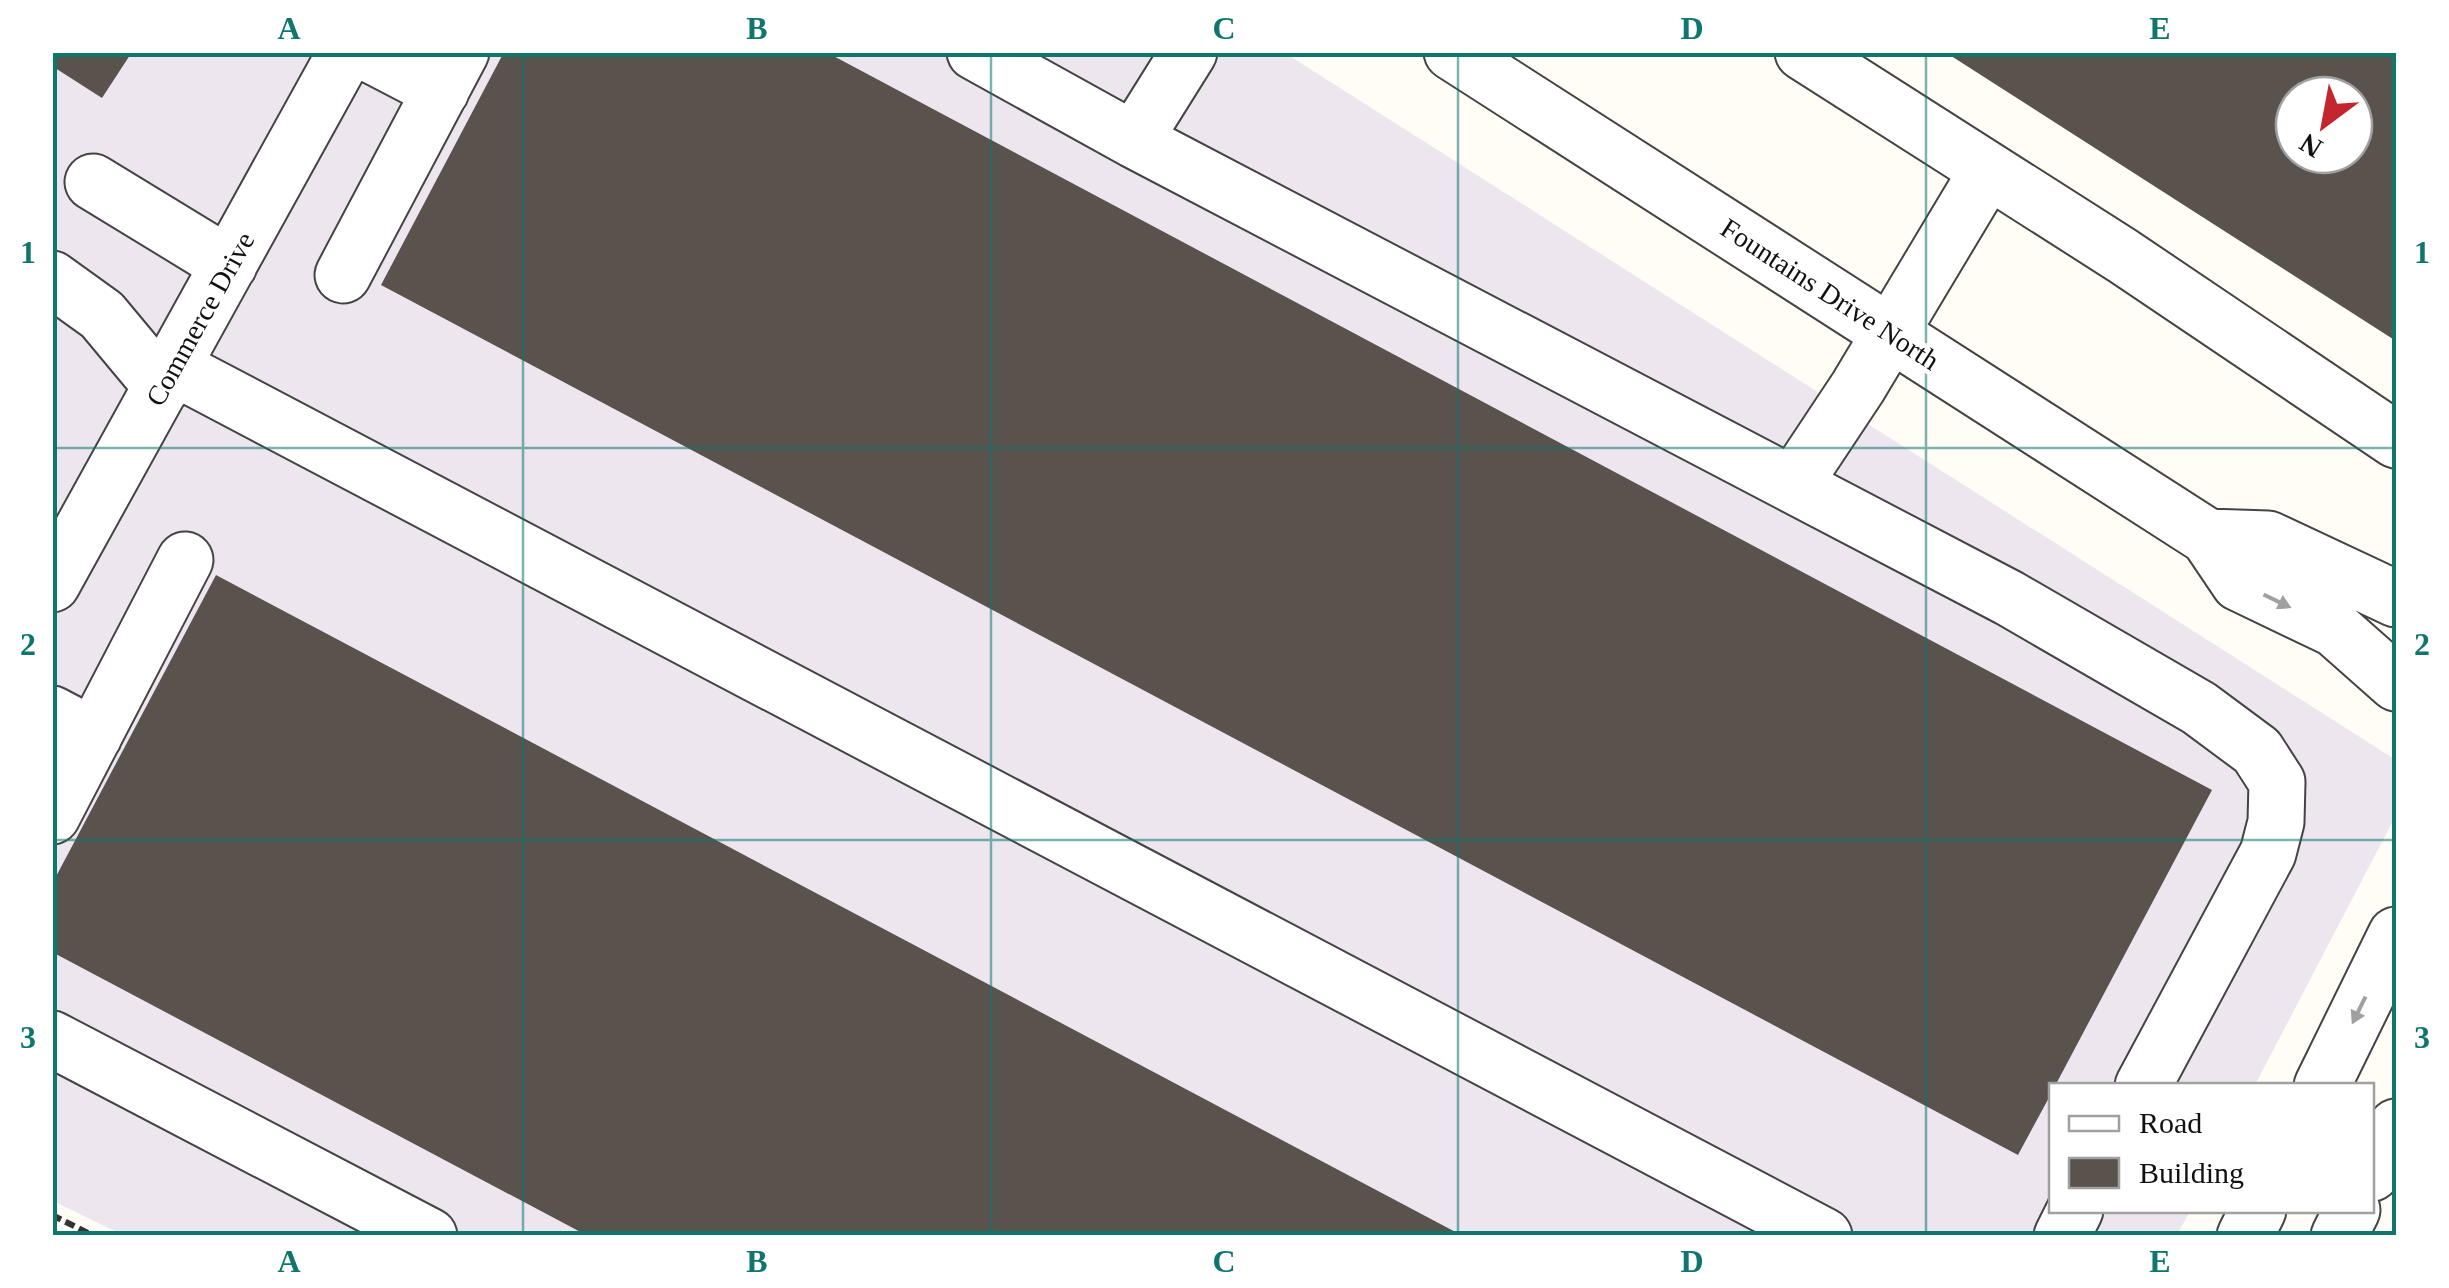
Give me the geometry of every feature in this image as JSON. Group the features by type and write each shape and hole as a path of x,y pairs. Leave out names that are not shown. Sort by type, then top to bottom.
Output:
{"street":[{"name":"Commerce Drive","path":"52,584 346,52"},
{"path":"343,275 451,72 366,52"},
{"path":"976,52 1134,140 2009,598 2199,708 2257,751 2277,782 2276,822 2268,853 2145,1083"},
{"path":"1134,140 1190,52"},
{"name":"Fountains Drive North","path":"1452,52 2208,536 2239,582 2336,629 2396,682"},
{"path":"1803,52 2123,256 2396,440"},
{"path":"1793,485 1858,387 1988,170"},
{"path":"93,182 228,266"},
{"path":"52,279 102,315 168,377 1824,1236"},
{"name":"Fountains Drive North","path":"2208,536 2268,540 2396,599"},
{"path":"52,816 73,725 186,560"},
{"path":"2323,1083 2396,935"},
{"path":"52,1038 430,1236"},
{"path":"2374,1171 2396,1127"},
{"path":"2374,1176 2396,1188"},
{"path":"2062,1236 2074,1213"},
{"path":"2245,1236 2256,1213"},
{"path":"2339,1236 2350,1213"}],"path":[{"path":"52,1215 94,1236"}],"shaded area":[{"path":"52,53 1285,53 2396,760 2396,815 2256,1083 2049,1083 2049,1213 2189,1213 2177,1235 123,1235 53,1201"}],"building":[{"path":"52,52 132,52 102,98 52,66"},
{"path":"504,52 826,52 2212,790 2057,1083 2049,1083 2049,1098 2018,1155 381,285"},
{"path":"1945,52 2396,52 2396,341"},
{"path":"216,575 1463,1236 588,1236 52,952 52,884"}]}
